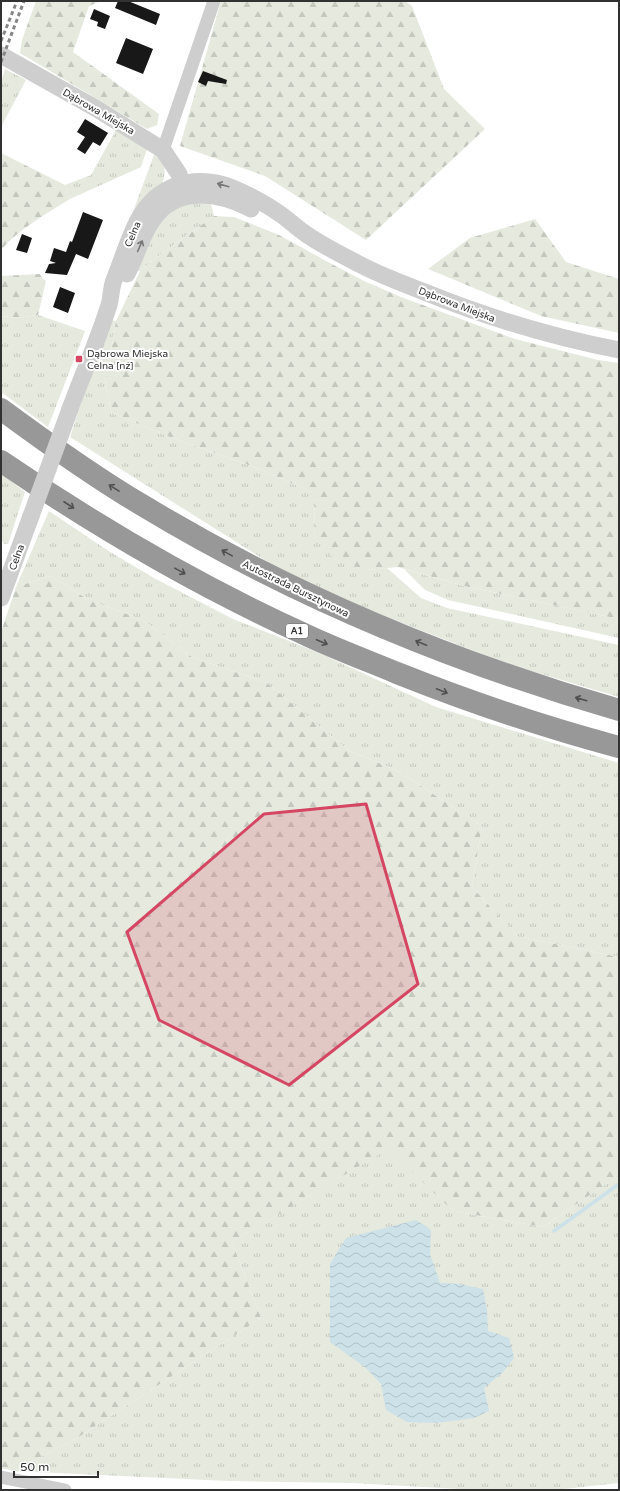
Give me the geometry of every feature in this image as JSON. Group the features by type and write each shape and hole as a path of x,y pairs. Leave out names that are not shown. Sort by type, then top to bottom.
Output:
{"highway":[{"name":"Autostrada Bursztynowa","path":"1,409 74,461 141,505 232,556 294,588 377,626 497,672 619,710"},
{"name":"A1","path":"1,460 88,517 142,550 233,599 302,633 376,664 492,709 550,728 619,747"}],"street":[{"path":"163,150 214,1"},
{"name":"Dąbrowa Miejska","path":"1,55 97,109 163,150 176,168 183,190 197,195 213,196 230,200 243,205 276,222 304,233 319,243 364,266 479,314 552,335 619,350"},
{"name":"Celna","path":"1,598 109,304 113,283 137,221 145,208 155,198 168,189 183,190"},
{"path":"1,1477 66,1490"}],"highlighted area":[{"path":"366,804 418,984 289,1085 159,1020 127,932 264,814"}],"green space":[{"path":"36,1 101,1 89,6 73,52 159,114 157,125 147,129 20,53 22,40"},
{"path":"221,1 405,1 412,6 444,89 485,129 366,240 265,176 180,146"},
{"path":"5,69 26,80 1,127 1,82"},
{"path":"116,130 147,149 141,167 70,199 65,185 91,175"},
{"path":"155,152 163,163 165,171 162,184 113,266"},
{"path":"1,153 65,185 70,199 25,228 1,250"},
{"path":"210,200 214,216 140,271 134,270 157,225 179,205"},
{"path":"214,216 234,217 279,235 364,281 401,297 515,339 598,360 619,363 619,619 464,586 398,567 366,570 336,561 315,537 314,493 257,468 170,437 112,413 105,385 116,321 140,271"},
{"path":"535,219 566,262 619,279 619,333 541,316 428,269 470,238"},
{"path":"40,274 46,281 38,315 18,318 1,316 1,276"},
{"path":"38,315 85,331 48,427 1,392 1,316 18,318"},
{"path":"111,320 116,321 105,385 112,413 170,437 257,468 314,493 315,537 366,570 387,568 421,598 447,608 619,645 619,697 508,664 366,609 274,566 70,437 93,367"},
{"path":"1,473 25,492 8,544 4,544 1,539"},
{"path":"49,511 107,550 154,578 233,619 317,652 436,707 619,763 619,957 517,936 472,887 482,826 398,771 348,750 267,683 192,657 143,620 89,600 50,576 16,587"},
{"path":"404,569 464,586 619,619 619,638 448,600 425,590"},
{"path":"50,576 89,600 143,620 192,657 267,683 348,750 398,771 482,826 472,887 517,936 619,957 619,1175 543,1227 453,1211 388,1149 232,1242 261,1318 77,1438 14,1471 1,1468 1,632 16,587"},
{"path":"389,1148 453,1211 543,1227 619,1175 619,1483 555,1490 476,1490 352,1483 229,1481 14,1471 77,1438 261,1318 232,1242"}],"water":[{"path":"416,1220 431,1230 430,1254 440,1283 459,1284 483,1289 487,1311 488,1331 509,1338 514,1358 502,1373 484,1388 489,1411 474,1418 436,1423 407,1422 386,1410 381,1384 366,1368 330,1342 330,1264 346,1238"}],"building":[{"path":"118,1 128,1 160,14 156,25 115,8"},
{"path":"94,9 110,16 105,29 97,26 98,22 90,19"},
{"path":"126,38 153,49 143,74 116,63"},
{"path":"203,71 227,80 226,84 208,81 206,86 198,82"},
{"path":"85,119 108,133 100,146 93,142 85,154 77,149 85,137 77,132"},
{"path":"83,212 103,220 88,259 76,254 67,275 45,273 49,264 56,263 50,261 54,248 66,252 70,241 72,242"},
{"path":"22,234 32,238 27,253 16,250"},
{"path":"60,287 75,293 68,313 53,307"}],"waterway":[{"path":"554,1231 619,1184"}],"railway":[{"path":"1,41 17,1"},
{"path":"1,62 24,1"}],"place":[{"name":"Dąbrowa Miejska Celna [nż]","path":"79,359"}]}
